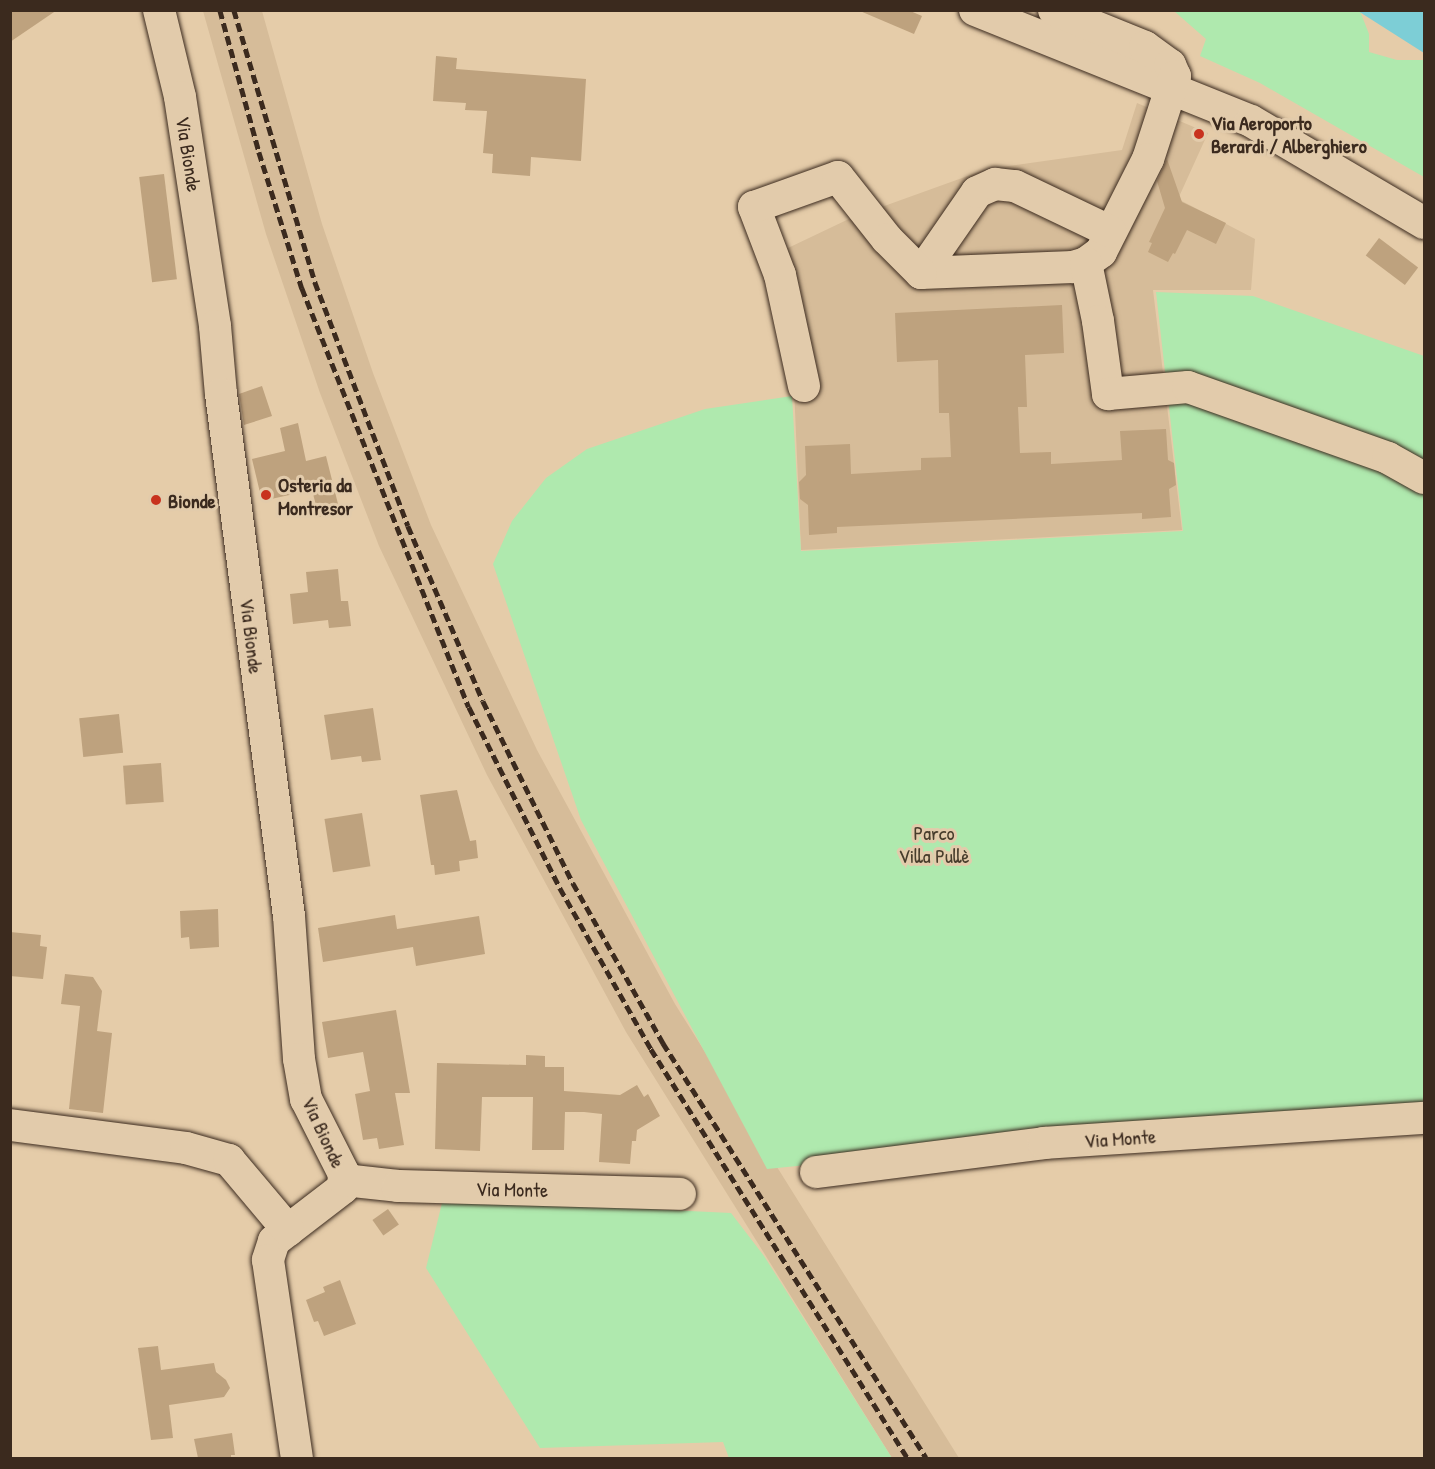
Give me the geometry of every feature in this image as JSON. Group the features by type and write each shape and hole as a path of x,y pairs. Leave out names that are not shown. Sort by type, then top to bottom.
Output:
{"street":[{"name":"Via Bionde","path":"159,10 180,97 215,326 222,404 289,916 299,1059 306,1099 332,1148 343,1184 274,1241 268,1260 297,1458"},
{"path":"975,10 1172,90 1221,106 1251,120 1425,223"},
{"path":"804,387 780,275 754,207 838,177 887,239 921,273 1073,267 1086,263 1101,252 1148,159 1175,76 1170,65 1145,47 1054,10"},
{"path":"921,273 977,192 995,184 1015,186 1111,232"},
{"path":"1086,263 1098,321 1108,394 1188,387 1388,458 1425,478"},
{"name":"Via Monte","path":"816,1172 1044,1143 1425,1118"},
{"path":"10,1125 186,1148 229,1160 288,1230"},
{"name":"Via Monte","path":"343,1184 680,1194"}],"shaded area":[{"path":"203,11 262,11 322,224 373,373 431,525 537,750 675,1004 959,1458 892,1458 626,1032 487,775 379,546 320,393 266,234"},
{"path":"1137,103 1208,133 1178,199 1255,239 1251,290 1153,290 1182,530 801,550 788,248 851,218 987,169 1122,150"}],"green space":[{"path":"1174,11 1360,11 1369,34 1369,52 1397,60 1424,60 1424,177 1260,83 1200,56 1206,39"},
{"name":"Parco Villa Pullè","path":"1156,292 1253,296 1424,356 1424,1103 767,1169 581,820 493,564 512,521 546,478 587,449 705,409 792,396 801,551 1183,531"},
{"path":"443,1199 731,1213 764,1256 892,1458 729,1458 723,1442 540,1448 426,1268"}],"water":[{"path":"1358,11 1424,11 1424,53"}],"building":[{"path":"10,10 57,10 10,42"},
{"path":"908,10 922,16 914,34 860,11"},
{"path":"436,56 457,58 456,69 586,79 581,161 531,157 530,176 492,173 493,154 483,153 487,111 465,110 466,103 433,101"},
{"path":"1167,159 1182,202 1226,223 1216,244 1187,230 1175,254 1173,253 1168,262 1148,252 1152,243 1149,242 1165,208 1157,181"},
{"path":"164,174 177,279 152,282 139,177"},
{"path":"1379,238 1418,267 1405,285 1366,256"},
{"path":"1062,305 1064,353 1025,355 1027,407 1018,407 1020,453 1051,452 1051,464 1122,460 1120,431 1166,429 1168,460 1174,463 1176,485 1169,489 1171,517 1142,519 1142,513 837,527 837,533 809,535 808,505 800,499 799,482 806,475 805,446 850,444 851,474 921,470 921,458 951,457 949,413 939,413 938,360 897,362 895,313"},
{"path":"262,386 272,416 244,425 239,394"},
{"path":"298,423 306,461 326,456 340,512 319,517 312,490 262,501 252,459 285,451 280,428"},
{"path":"338,569 341,601 348,601 351,626 329,628 328,620 293,624 290,594 308,592 306,572"},
{"path":"373,708 381,760 362,762 361,756 331,760 324,715"},
{"path":"119,714 123,753 83,757 79,718"},
{"path":"161,763 164,802 126,805 123,766"},
{"path":"457,790 470,841 476,840 478,858 459,861 460,871 435,875 434,865 431,865 420,795"},
{"path":"362,813 370,866 333,872 324,819"},
{"path":"218,909 219,947 190,949 189,937 181,938 180,911"},
{"path":"395,915 397,929 479,916 485,954 416,966 413,947 323,962 318,928"},
{"path":"10,932 41,935 40,946 47,947 43,979 10,976"},
{"path":"65,974 93,977 102,991 97,1031 112,1033 103,1113 69,1109 80,1006 61,1004"},
{"path":"396,1010 410,1093 395,1093 404,1145 379,1149 377,1138 363,1140 355,1094 370,1091 363,1052 328,1058 322,1022"},
{"path":"526,1055 545,1056 545,1067 564,1067 564,1091 620,1095 637,1085 644,1097 648,1094 660,1116 637,1130 636,1141 632,1141 630,1164 599,1162 602,1114 565,1112 564,1150 532,1150 533,1097 482,1097 480,1151 435,1149 437,1063 526,1065"},
{"path":"388,1209 399,1225 383,1235 372,1220"},
{"path":"340,1280 356,1324 324,1336 318,1321 314,1322 306,1300 325,1292 323,1287"},
{"path":"158,1346 161,1370 214,1363 216,1372 226,1380 230,1388 224,1397 169,1405 173,1438 151,1440 138,1348"},
{"path":"232,1433 235,1455 231,1455 231,1458 198,1458 194,1439"}],"railway":[{"path":"220,10 259,152 302,288 469,707 560,888 651,1049 908,1458"},
{"path":"234,10 315,282 408,526 483,701 573,883 663,1043 926,1458"}],"place":[{"name":"Via Aeroporto Berardi / Alberghiero","path":"1199,134"},
{"name":"Osteria da Montresor","path":"266,495"},
{"name":"Bionde","path":"156,500"}]}
